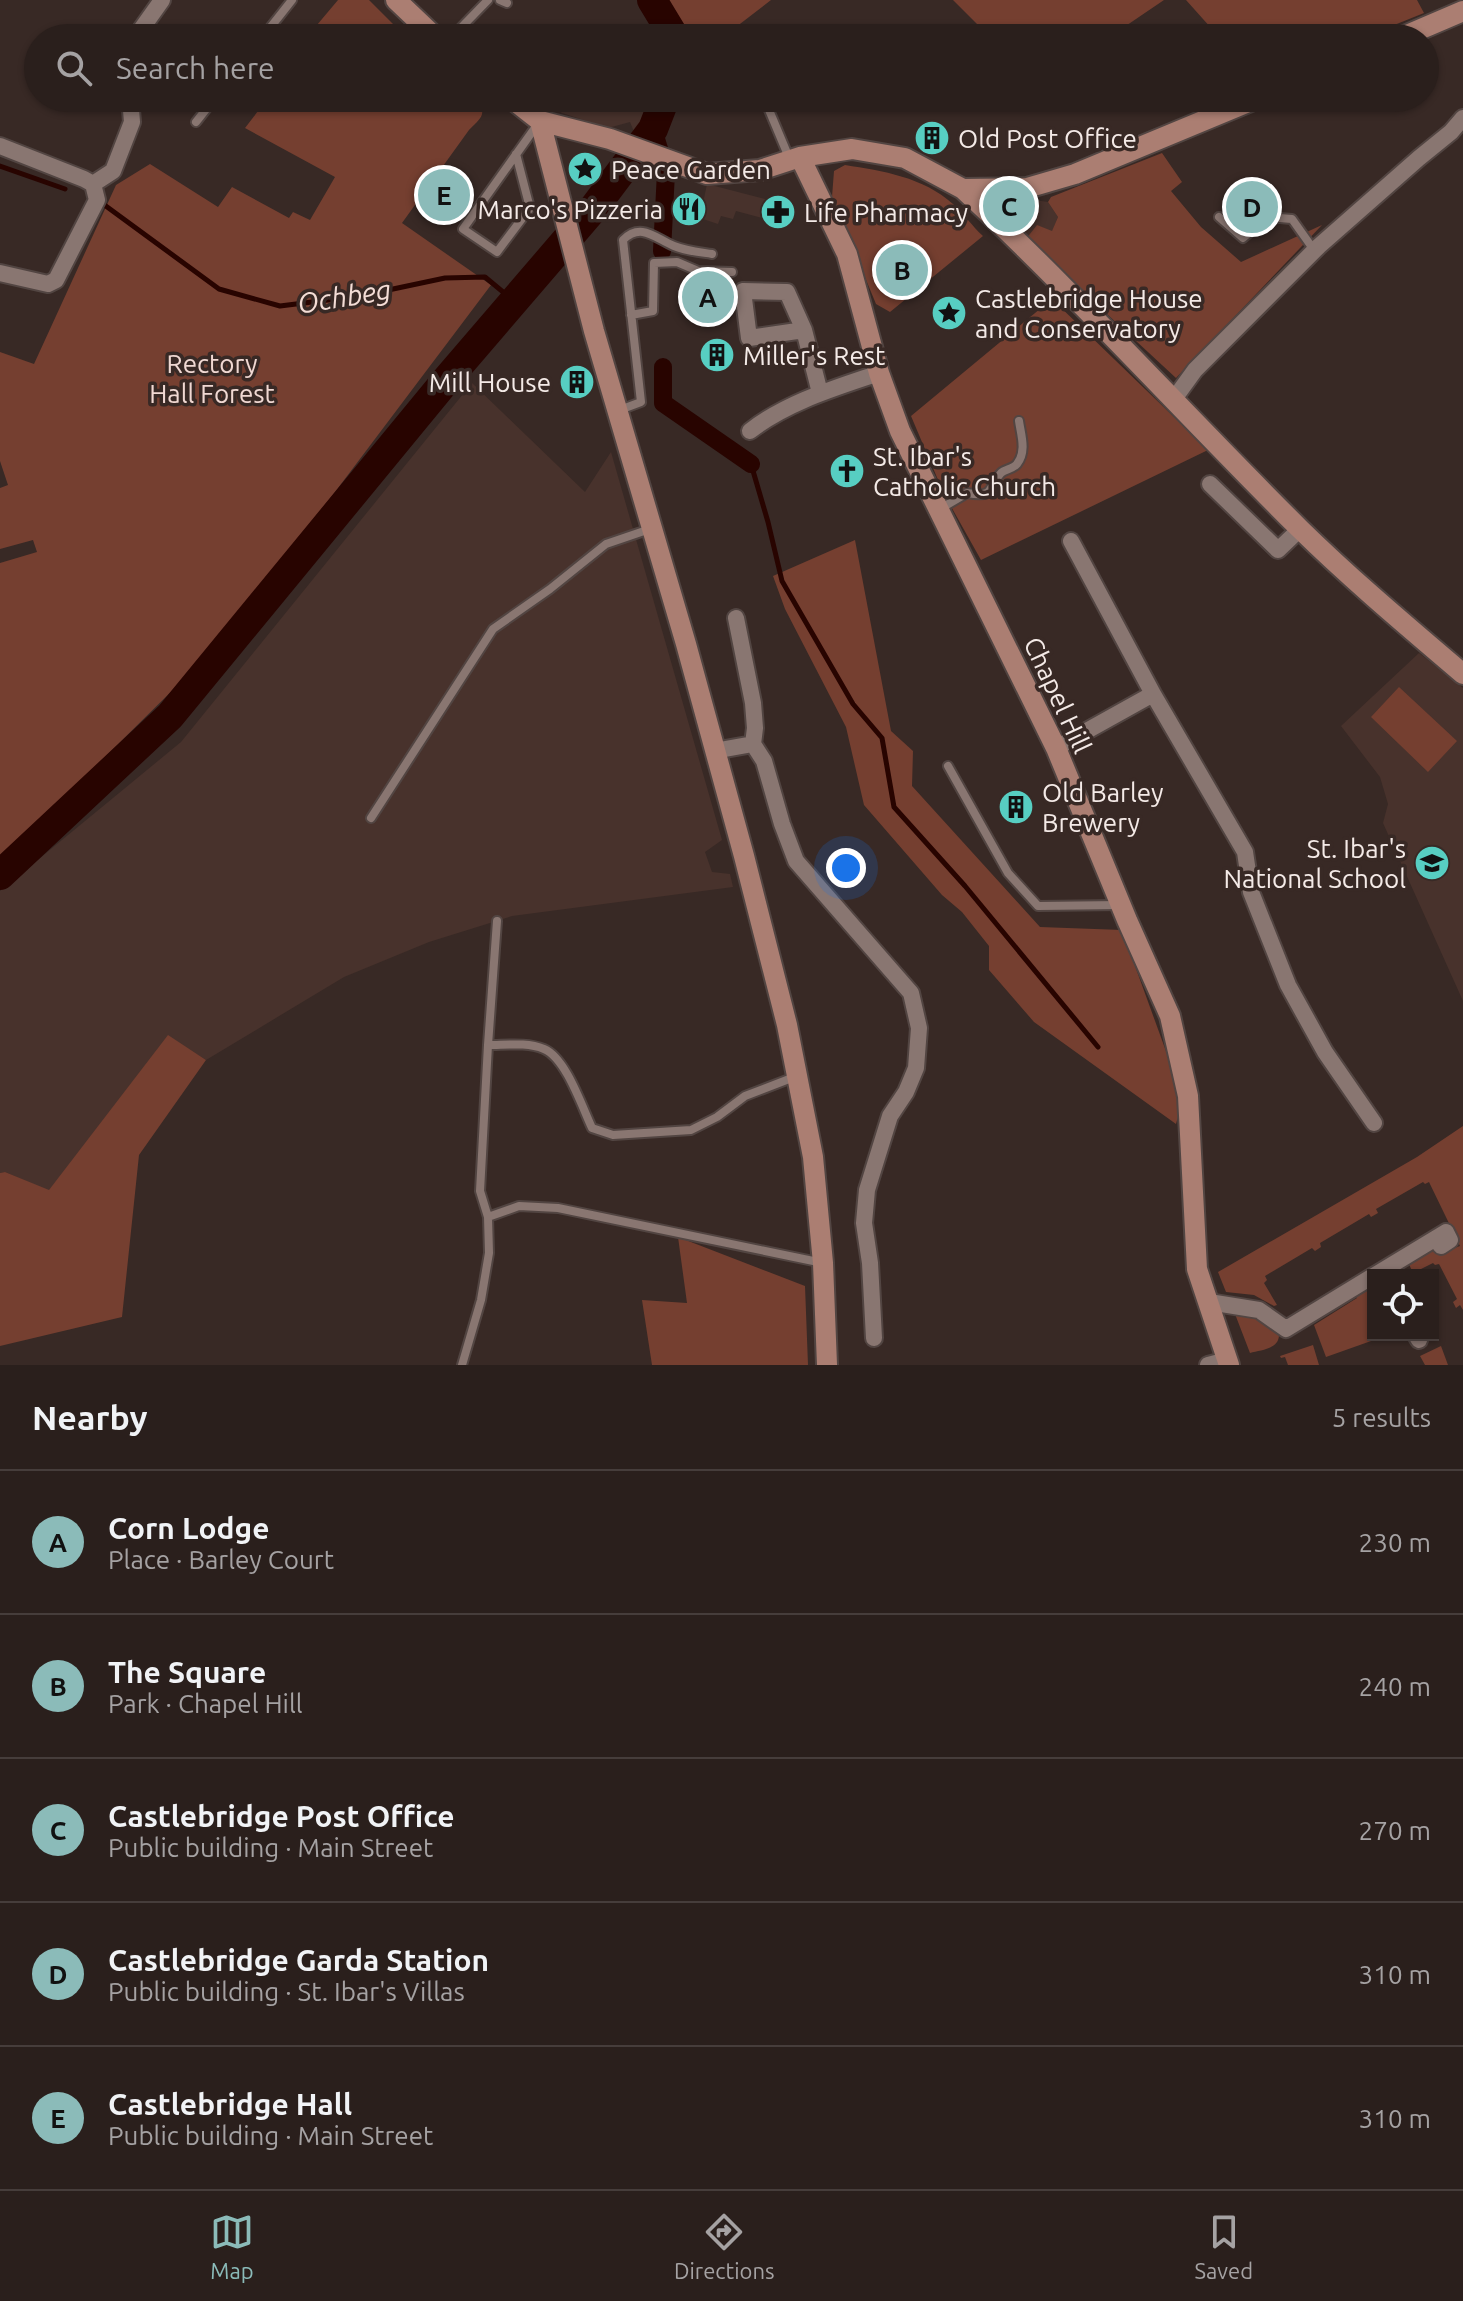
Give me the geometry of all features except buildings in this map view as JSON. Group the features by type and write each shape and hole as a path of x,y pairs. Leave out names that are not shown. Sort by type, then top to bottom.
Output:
{"street":[{"path":"145,24 162,0"},
{"path":"396,0 421,24"},
{"path":"1433,24 1463,11"},
{"path":"93,184 113,171 132,122 131,112"},
{"path":"529,112 540,121 610,139 707,174 760,170 795,159 852,149 905,158 963,189 1090,311 1300,529 1463,674"},
{"path":"963,189 1027,188 1075,174 1224,112"},
{"path":"1174,399 1195,370 1315,250 1451,132 1463,118"},
{"path":"540,121 616,411 686,644 744,856 798,1075 813,1157 823,1263 827,1365"},
{"path":"0,146 93,184"},
{"name":"Chapel Hill","path":"795,159 847,254 879,373 900,431 1056,748 1170,1016 1188,1096 1197,1269 1209,1302 1221,1363"},
{"path":"0,273 48,284 56,280 97,200 93,184"},
{"path":"804,330 820,393"},
{"path":"750,431 767,417 820,393 879,373"},
{"path":"1210,484 1278,550 1300,529"},
{"path":"1071,541 1153,694 1245,852 1251,892 1288,985 1325,1052 1374,1123"},
{"path":"736,618 753,703 753,744 764,761 796,861 911,993 919,1028 916,1068 906,1092 890,1116 867,1190 864,1223 870,1263 874,1338"},
{"path":"1056,748 1153,694"},
{"path":"714,751 753,744"},
{"path":"1388,1269 1436,1239"},
{"path":"1209,1302 1259,1310 1286,1329 1367,1282"}],"lane":[{"path":"273,24 292,0"},
{"path":"465,24 488,0"},
{"path":"196,122 204,112"},
{"path":"771,112 795,159"},
{"path":"516,154 530,208 497,252 463,229 516,154 540,121"},
{"path":"1219,217 1243,238 1268,217 1292,219 1315,250"},
{"path":"616,411 641,402 623,240 631,232 640,231 672,245 712,254"},
{"path":"631,315 653,311 654,263 677,262 698,271 732,272"},
{"path":"939,510 967,493 981,495 992,489 1000,474 1016,465 1023,450 1019,421"},
{"path":"371,818 493,629 606,544 651,529"},
{"path":"948,766 1008,873 1038,906 1121,905"},
{"path":"462,1365 481,1300 489,1253 488,1217 480,1191 497,921"},
{"path":"488,1045 545,1049 558,1059 592,1128 613,1135 691,1130 717,1117 745,1096 798,1075"},
{"path":"488,1217 519,1206 558,1208 823,1263"}],"shaded area":[{"path":"645,112 635,134 630,122 608,128 562,113"},
{"path":"707,184 769,200 766,219 736,211 733,219 721,216 718,224 700,218"},
{"path":"1015,197 1048,202 1058,217 1052,232 1026,239 997,213 1009,198 1012,200"},
{"path":"472,383 585,492 611,452 722,840 705,852 712,872 730,874 733,887 512,916 429,942 344,977 206,1060 168,1036 49,1191 5,1172 0,1173 0,891 181,742"},
{"name":"St. Ibar's National School","path":"1419,653 1463,688 1463,1001 1383,823 1388,804 1380,777 1341,726"}],"green space":[{"path":"338,0 369,0 393,24 318,24"},
{"path":"655,0 771,0 740,24 668,24"},
{"path":"953,0 1164,0 1129,24 977,24"},
{"path":"1186,0 1417,0 1424,13 1397,24 1207,24"},
{"name":"Rectory Hall Forest","path":"257,112 482,112 402,223 491,285 335,492 199,664 0,861 0,563 37,552 33,540 0,549 0,488 8,485 0,461 0,352 34,364 116,185 150,164 218,207 232,187 289,218 293,212 310,220 335,177 245,128"},
{"path":"1162,153 1182,182 1171,191 1201,227 1241,262 1322,225 1176,378 1026,239 1037,225 1052,231 1058,217 1048,202 1051,197"},
{"path":"845,165 888,173 929,187 953,204 983,236 890,312 876,304 832,197 834,171"},
{"path":"1052,299 1208,450 981,560 944,494 911,416"},
{"path":"855,540 891,731 913,751 912,786 1040,927 1122,930 1183,1098 1176,1124 1034,1022 989,970 989,946 864,805 846,727 785,609 773,576"},
{"path":"1399,687 1457,741 1428,772 1371,717"},
{"path":"168,1035 206,1060 139,1155 122,1317 0,1346 0,1173 5,1172 49,1190"},
{"path":"1463,1126 1463,1310 1460,1305 1456,1308 1453,1302 1457,1299 1439,1264 1411,1269 1408,1262 1434,1246 1443,1252 1460,1246 1429,1182 1423,1182 1376,1209 1378,1213 1371,1217 1369,1214 1320,1243 1321,1247 1315,1251 1312,1248 1265,1276 1267,1280 1264,1283 1277,1305 1254,1295 1226,1292 1218,1272 1417,1157"},
{"path":"678,1237 805,1286 808,1365 652,1365 642,1300 687,1303"},
{"path":"1367,1287 1367,1341 1371,1341 1326,1357 1314,1325 1357,1298 1355,1294"},
{"path":"1235,1314 1258,1318 1279,1335 1278,1340 1269,1348 1250,1353"},
{"path":"1313,1345 1319,1365 1288,1365 1285,1357 1280,1356"},
{"path":"1441,1346 1448,1365 1425,1365 1420,1356"}],"waterway":[{"path":"652,0 667,24"},
{"path":"0,875 170,716 448,378 593,209 653,129 660,112"},
{"path":"653,129 666,172 662,251"},
{"name":"Ochbeg","path":"0,166 65,189"},
{"name":"Ochbeg","path":"99,201 219,289 280,306 360,296 445,278 485,277 515,302"},
{"path":"663,367 663,403 751,464"},
{"path":"751,464 782,581 853,704 882,738 894,807 965,886 1098,1047"}],"place":[{"name":"Old Post Office","path":"932,138"},
{"name":"Peace Garden","path":"585,169"},
{"name":"Castlebridge Hall","path":"444,195"},
{"name":"Castlebridge Post Office","path":"1009,206"},
{"name":"Castlebridge Garda Station","path":"1252,207"},
{"name":"Marco's Pizzeria","path":"689,209"},
{"name":"Life Pharmacy","path":"778,212"},
{"name":"The Square","path":"902,270"},
{"name":"Corn Lodge","path":"708,297"},
{"name":"Castlebridge House and Conservatory","path":"949,313"},
{"name":"Miller's Rest","path":"717,355"},
{"name":"Mill House","path":"577,382"},
{"name":"St. Ibar's Catholic Church","path":"847,471"},
{"name":"Old Barley Brewery","path":"1016,807"},
{"name":"St. Ibar's National School","path":"1432,863"}]}
